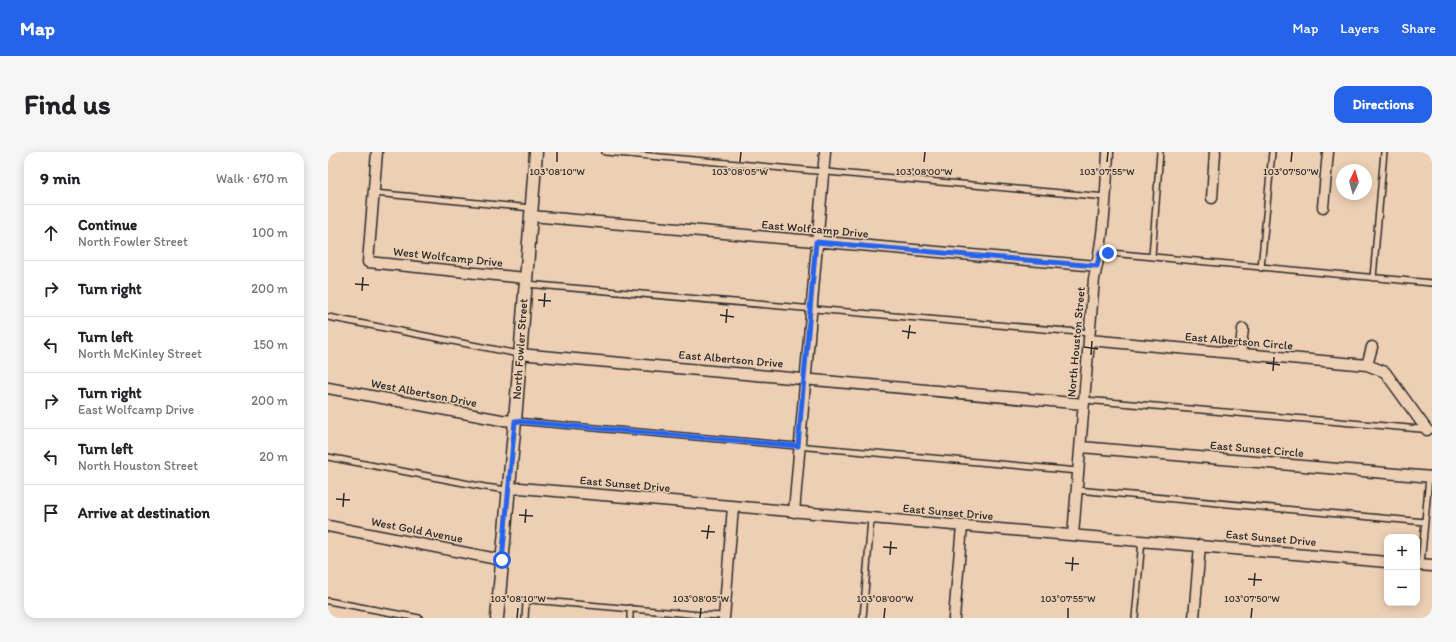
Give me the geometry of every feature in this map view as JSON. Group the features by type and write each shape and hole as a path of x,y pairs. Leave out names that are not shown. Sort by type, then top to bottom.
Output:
{"street":[{"path":"374,193 377,152"},
{"name":"North Fowler Street","path":"497,618 515,421 519,354 536,152"},
{"path":"794,512 798,446 825,152"},
{"name":"North Houston Street","path":"1072,535 1085,402 1094,279 1100,252 1106,197 1108,152"},
{"path":"1212,198 1215,152"},
{"path":"1323,207 1328,152"},
{"name":"West Wolfcamp Drive","path":"374,193 368,262 525,281"},
{"name":"East Wolfcamp Drive","path":"531,212 816,242 1097,266"},
{"path":"1240,353 1243,329"},
{"name":"East Albertson Circle","path":"1089,336 1367,366 1385,372 1429,430"},
{"path":"1367,366 1372,347"},
{"name":"East Albertson Drive","path":"519,354 1085,402"},
{"name":"West Albertson Drive","path":"328,388 501,420 515,421"},
{"name":"East Sunset Circle","path":"1080,447 1430,477"},
{"name":"East Sunset Drive","path":"508,490 520,488 1384,562"},
{"path":"724,617 733,507"},
{"name":"West Gold Avenue","path":"328,526 502,560"},
{"path":"954,618 962,526"},
{"path":"1194,618 1200,545"},
{"path":"1420,565 1432,566"}],"lane":[{"path":"606,152 823,173 1106,197"},
{"path":"1152,256 1160,152"},
{"path":"1262,268 1272,152"},
{"path":"1373,278 1384,152"},
{"path":"374,193 531,212"},
{"path":"1100,252 1432,283"},
{"path":"525,281 1089,336"},
{"path":"328,317 519,354"},
{"path":"1085,402 1429,430"},
{"path":"515,421 1078,471"},
{"path":"328,457 508,490"},
{"path":"1420,556 1430,477"},
{"path":"1077,490 1424,522"},
{"path":"863,618 871,518"},
{"path":"1136,618 1142,540"},
{"path":"525,618 526,603 531,600 724,617"},
{"path":"328,601 419,618"},
{"path":"630,608 630,618"}],"route":[{"path":"502,560 515,421 798,446 816,242 1097,266 1100,252 1108,253"}]}
